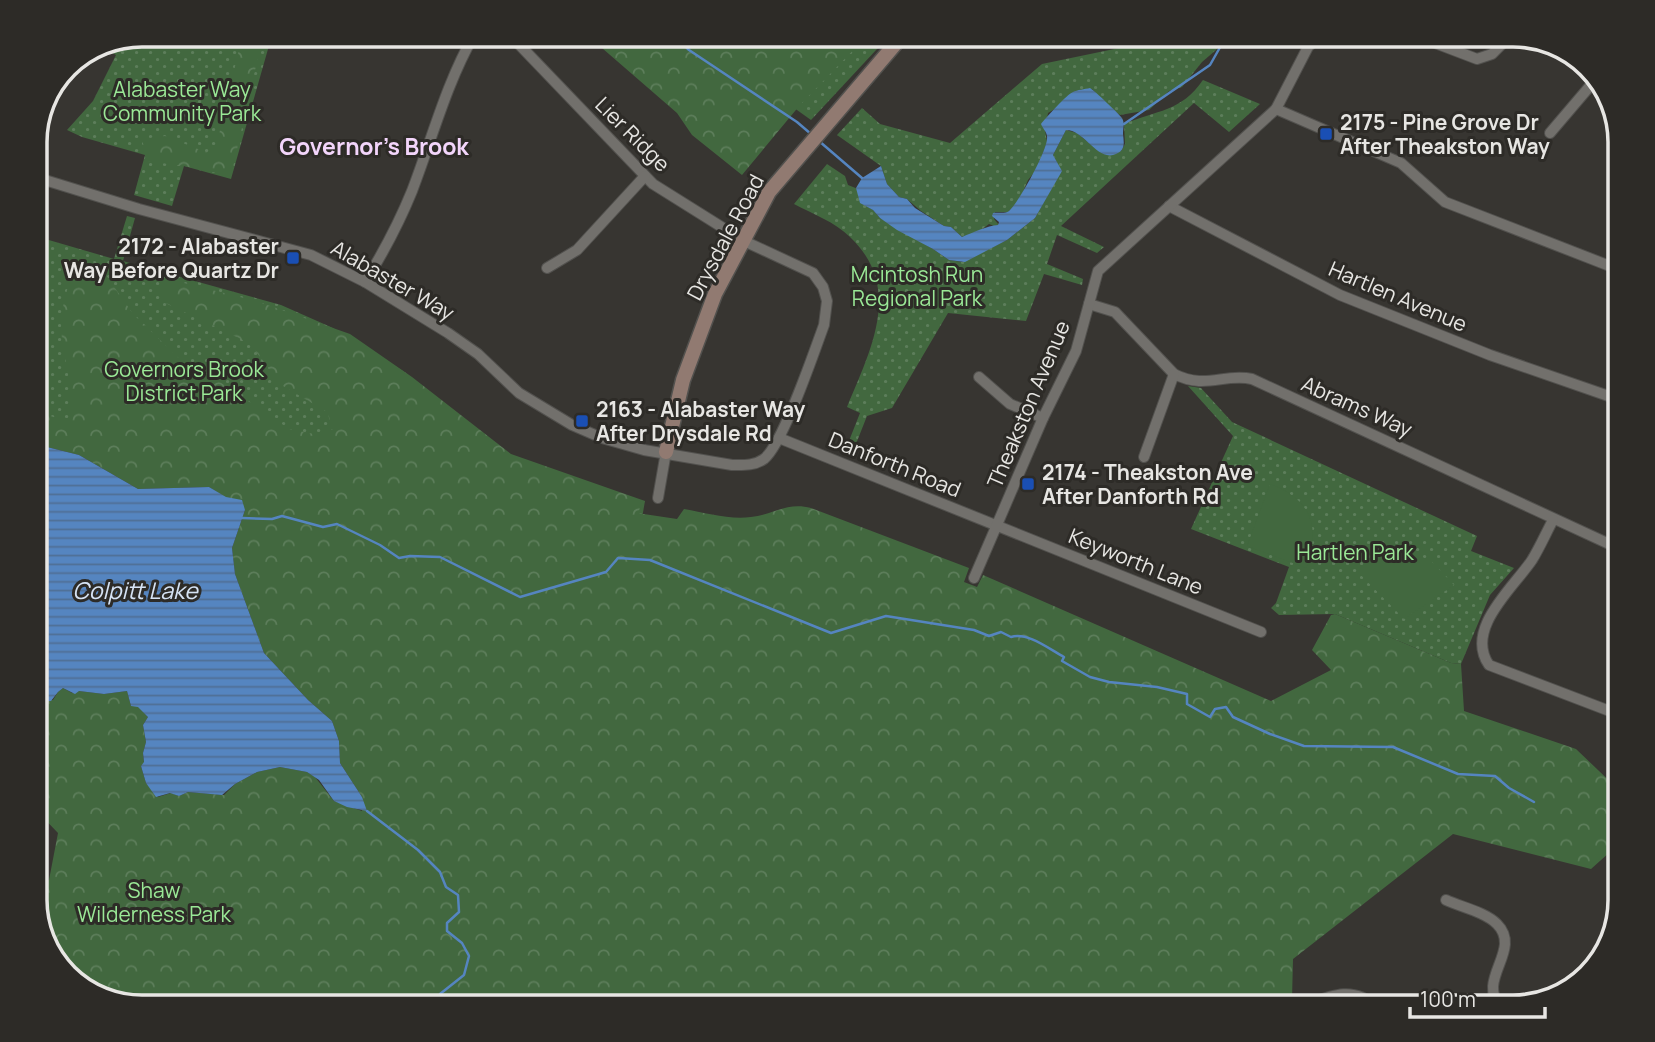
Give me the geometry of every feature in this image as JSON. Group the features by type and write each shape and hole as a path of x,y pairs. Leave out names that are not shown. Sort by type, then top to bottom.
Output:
{"street":[{"path":"365,282 385,250 411,193 451,81 468,47"},
{"name":"Lier Ridge","path":"521,47 645,176 744,241 813,273 823,287 827,301 824,325 779,438"},
{"name":"Drysdale Road","path":"658,498 683,380 710,306 769,192 893,47"},
{"path":"1308,47 1276,109 1401,163 1445,202 1608,265"},
{"path":"1446,47 1477,59 1492,54 1499,47"},
{"path":"1550,133 1590,86"},
{"name":"Theakston Avenue","path":"974,578 1043,418 1076,351 1098,271 1276,109"},
{"path":"547,268 577,250 645,176"},
{"name":"Alabaster Way","path":"47,180 311,256 365,282 448,333 478,355 519,393 543,409 602,438 644,450 747,465 765,458 779,438"},
{"name":"Hartlen Avenue","path":"1169,205 1340,295 1490,355 1608,396"},
{"path":"1090,304 1115,312 1174,374 1144,457"},
{"name":"Abrams Way","path":"1174,374 1191,381 1252,379 1608,544"},
{"path":"979,377 1010,404 1043,418"},
{"name":"Danforth Road","path":"779,438 927,496 997,527"},
{"path":"1553,520 1532,559 1497,603 1489,618 1482,648 1489,665 1608,710"},
{"name":"Keyworth Lane","path":"997,527 1261,632"},
{"path":"1446,900 1492,920 1503,932 1504,948 1493,995"},
{"path":"1336,995 1356,995"}],"green space":[{"name":"Alabaster Way Community Park","path":"142,47 269,47 231,179 184,166 172,206 134,195 145,155 67,130 93,101 116,55 111,52"},
{"path":"240,47 260,47 231,176 147,161 142,139 165,136 208,153 217,143"},
{"path":"601,47 856,47 800,105 742,175 692,135 677,113"},
{"path":"709,47 879,47 811,120"},
{"name":"Mcintosh Run Regional Park","path":"1218,47 1182,87 1169,91 1149,110 1120,115 1092,89 1079,91 1048,113 1045,130 1047,142 1037,169 1028,180 1019,201 1008,212 995,212 994,219 999,225 989,224 977,233 962,237 907,199 899,197 887,184 881,166 837,135 862,108 880,124 950,143 1042,64 1119,48"},
{"name":"Mcintosh Run Regional Park","path":"1203,80 1260,104 1229,132 1194,103 1061,226 1104,247 1097,253 1057,235 1047,264 1083,279 1082,285 1044,274 1026,321 948,313 892,408 867,416 852,454 845,451 860,413 847,407 872,342 879,298 876,277 866,257 850,237 831,223 794,204 827,164 845,176 848,185 858,189 863,204 880,218 949,260 962,262 1007,240 1035,218 1061,171 1053,155 1066,130 1077,133 1095,148 1121,151 1125,144 1124,124 1177,104 1195,91"},
{"name":"Governors Brook District Park","path":"127,216 135,218 123,261 281,305 333,328 403,371 496,445 535,470 622,500 645,501 635,558 47,426 47,239 114,259"},
{"name":"Shaw Wilderness Park","path":"91,260 108,278 133,314 182,361 213,377 289,429 319,435 333,429 327,412 283,386 249,343 161,301 164,278 256,301 350,334 412,377 511,454 645,501 637,513 677,519 684,509 743,518 788,507 811,508 969,568 964,582 977,587 983,575 1271,701 1331,670 1312,650 1331,615 1335,614 1451,663 1461,664 1464,711 1576,749 1608,780 1608,854 1591,869 1453,834 1293,959 1292,995 142,995 117,992 89,979 71,962 60,947 49,918 47,881 58,833 47,822 47,700 53,700 63,688 72,693 79,691 104,694 127,691 131,706 138,706 148,717 143,725 146,742 144,763 141,766 146,783 158,797 171,793 179,796 188,792 224,795 235,784 257,772 280,767 307,772 315,777 334,801 362,811 362,797 340,763 339,741 332,721 308,700 264,653 235,574 232,548 245,510 209,487 138,489 79,455 47,447 47,415 69,422 70,383 62,343 61,315 70,278"},
{"name":"Hartlen Park","path":"1188,386 1201,388 1232,422 1477,536 1471,551 1514,568 1490,595 1461,664 1451,663 1335,614 1279,615 1271,608 1276,603 1289,567 1191,529 1233,436"},
{"path":"1270,484 1295,498 1309,517 1313,540 1306,568 1247,546"},
{"path":"1408,550 1432,562 1454,585 1404,619 1360,574 1379,556"}],"water":[{"path":"1090,88 1122,118 1122,149 1113,155 1101,153 1079,134 1066,130 1053,155 1062,171 1035,218 1007,240 965,262 949,260 897,230 860,203 856,188 862,178 881,166 887,184 899,197 907,199 915,208 944,226 951,227 962,237 998,225 993,213 1007,212 1013,206 1042,155 1047,137 1041,124 1070,94"},
{"name":"Colpitt Lake","path":"47,447 79,455 138,489 209,487 226,497 242,500 245,510 232,548 235,574 264,653 308,700 332,721 339,741 340,763 362,797 367,811 334,801 319,780 307,772 280,767 257,772 222,795 188,792 179,796 170,793 156,797 146,783 141,766 144,762 146,742 143,725 148,717 138,707 131,706 127,691 104,694 79,691 75,694 63,688 51,701 47,701"}],"waterway":[{"path":"686,47 811,134"},
{"path":"1124,124 1210,65 1220,47"},
{"path":"819,141 862,178"},
{"path":"242,518 272,519 282,516 323,527 337,524 380,545 399,558 440,557 520,597 606,572 618,558 650,560 831,633 886,616 974,630 989,636 1001,632 1011,637 1024,637 1064,657 1062,661 1090,677 1187,694 1187,704 1210,717 1215,709 1226,707 1233,717 1304,746 1393,747 1458,774 1495,776 1509,788 1534,802"},
{"path":"367,811 418,850 440,872 446,887 458,895 459,912 447,923 447,931 462,943 469,956 464,975 440,995"}],"place":[{"name":"2175 - Pine Grove Dr After Theakston Way","path":"1326,134"},
{"name":"2172 - Alabaster Way Before Quartz Dr","path":"293,258"},
{"name":"2163 - Alabaster Way After Drysdale Rd","path":"582,421"},
{"name":"2174 - Theakston Ave After Danforth Rd","path":"1028,484"}],"district":[{"name":"Governor's Brook","path":"374,146"}]}
